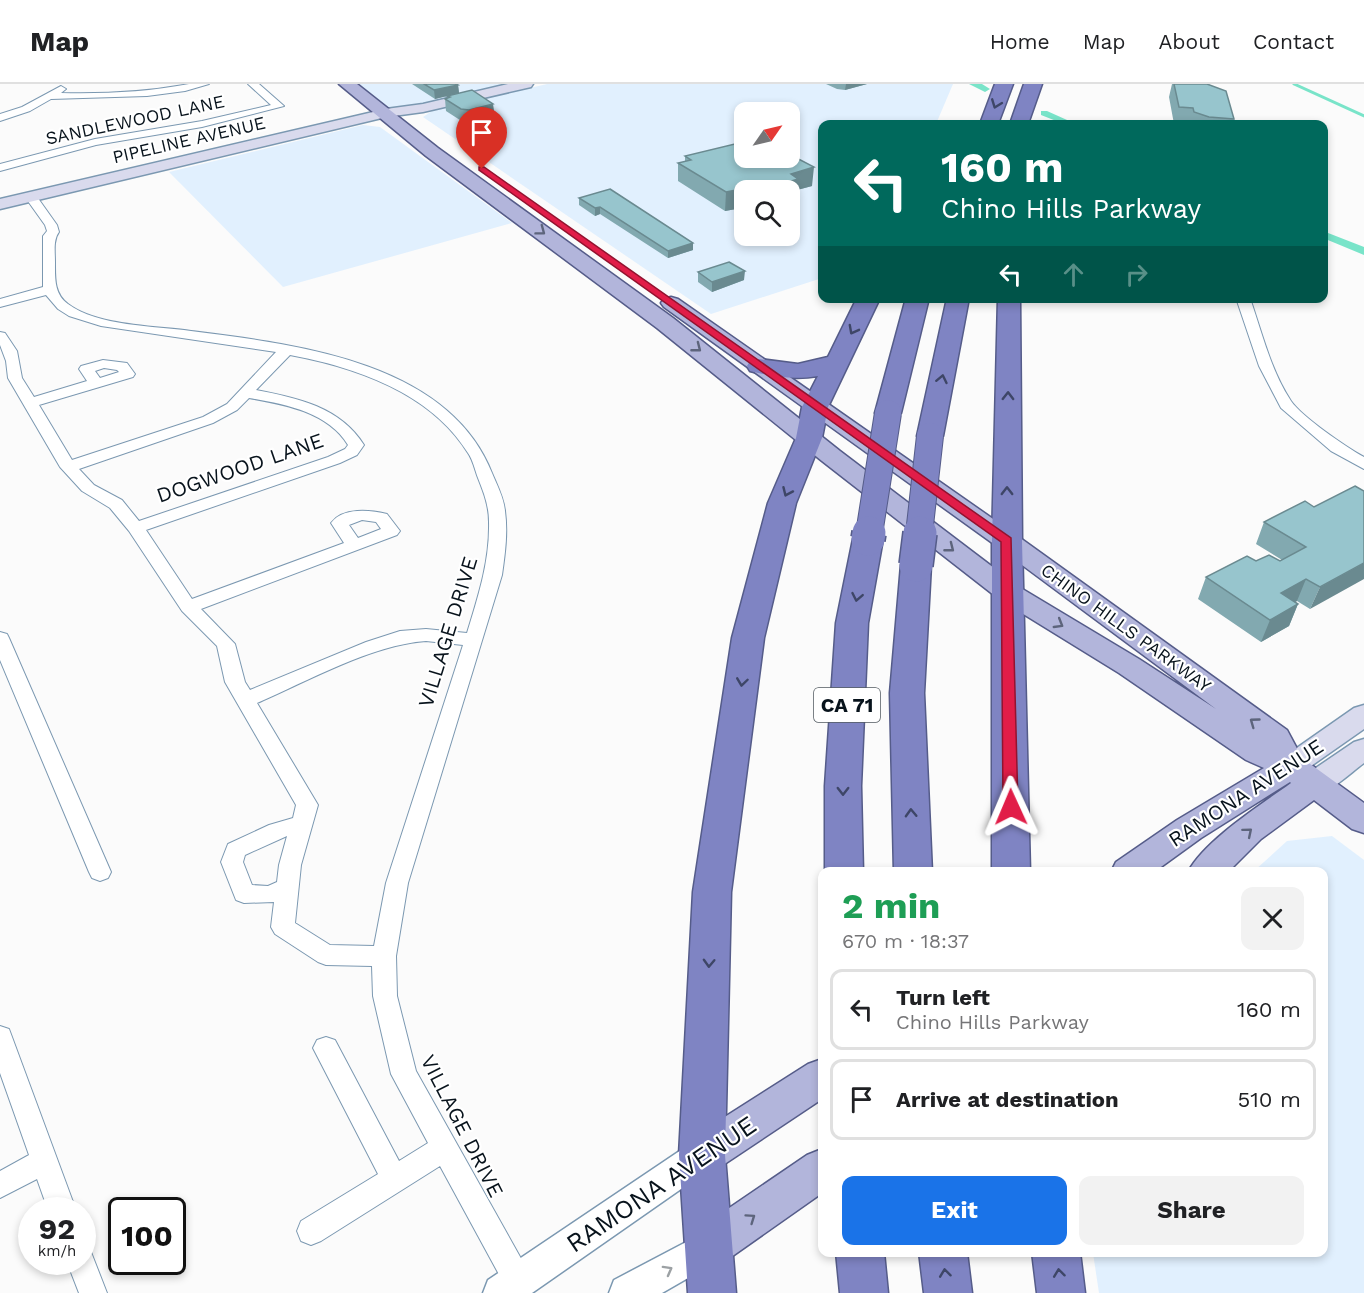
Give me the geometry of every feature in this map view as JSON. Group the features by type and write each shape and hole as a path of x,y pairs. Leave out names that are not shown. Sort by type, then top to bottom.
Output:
{"highway":[{"path":"990,120 1004,84"},
{"path":"1020,120 1033,84"},
{"path":"712,1293 702,1155 712,892 748,638 782,503 809,438 815,407 866,303"},
{"name":"CA 71","path":"844,867 843,786 852,623 888,414 917,303"},
{"name":"CA 71","path":"913,867 907,693 916,565 930,436 957,303"},
{"path":"1009,303 1007,541 1011,867"},
{"path":"759,366 777,370 809,371 837,362"},
{"path":"944,1257 948,1293"},
{"path":"1057,1257 1061,1293"}],"main road":[{"name":"CHINO HILLS PARKWAY","path":"346,84 432,152 665,323 1009,593 1129,666 1257,752 1302,775 1364,820"},
{"name":"PIPELINE AVENUE","path":"386,114 415,104 501,84"},
{"name":"PIPELINE AVENUE","path":"0,204 386,114 423,108 526,84"},
{"name":"CHINO HILLS PARKWAY","path":"386,114 425,130 1007,541 1276,738 1302,775"},
{"name":"RAMONA AVENUE","path":"1210,867 1364,715"},
{"name":"RAMONA AVENUE","path":"1135,867 1189,829 1302,775 1364,749"},
{"name":"RAMONA AVENUE","path":"702,1155 818,1080"},
{"path":"709,1247 818,1172"}],"street":[{"path":"0,118 51,96 68,84"},
{"path":"51,96 93,98 152,93 204,84"},
{"name":"SANDLEWOOD LANE","path":"0,168 95,142 202,124 279,106 253,84"},
{"path":"0,303 49,290 49,236 43,234 35,213 24,199"},
{"name":"VILLAGE DRIVE","path":"49,290 54,299 64,308 98,321 287,349 355,365 428,401 451,422 473,448 495,500 498,549 491,585 397,882 384,956 385,996 404,1074 510,1287"},
{"path":"1245,303 1266,366 1286,405 1337,448 1364,464"},
{"path":"0,336 10,349 15,362 15,378 68,467 88,488 116,504 136,528 188,607 226,644 235,682 307,805 290,865 283,927 326,956 384,956"},
{"path":"68,467 208,420 231,407 287,349"},
{"path":"29,403 96,383"},
{"name":"DOGWOOD LANE","path":"136,528 334,459 351,452 356,445 351,434 301,404 244,393"},
{"path":"188,607 354,545"},
{"path":"247,699 400,637 426,635 474,640"},
{"path":"0,638 100,872"},
{"path":"287,888 269,895 244,894 232,862 236,850 277,831 302,823"},
{"path":"0,1037 57,1197"},
{"path":"326,1048 395,1180"},
{"path":"310,1231 443,1149"},
{"name":"RAMONA AVENUE","path":"510,1287 702,1155"},
{"path":"0,1185 44,1161"},
{"path":"627,1293 709,1247"},
{"path":"86,1275 93,1293"}],"shaded area":[{"path":"353,84 507,84 389,111"},
{"path":"547,84 953,84 938,120 818,120 818,279 711,314 423,117 432,111"},
{"path":"363,125 380,127 512,223 283,287 169,172"},
{"path":"1332,836 1364,860 1364,1293 1099,1293 1094,1257 1328,1257 1328,867 1258,867 1287,841"}],"building":[{"path":"424,84 456,84 458,85 434,90"},
{"path":"1174,84 1207,84 1226,91 1234,119 1209,117 1194,112 1193,108 1179,107"},
{"path":"472,90 493,104 469,110 461,109 445,99 450,97 447,96"},
{"path":"734,144 734,168 800,168 800,160 814,167 791,174 798,179 795,180 734,180 734,190 726,192 678,163 691,160 685,156"},
{"path":"610,189 693,243 668,251 600,207 595,208 579,198"},
{"path":"729,262 745,271 712,282 698,272"},
{"path":"1355,486 1364,491 1364,563 1320,587 1306,579 1281,593 1298,604 1270,620 1206,577 1247,556 1256,561 1269,555 1280,561 1306,547 1264,522 1305,501 1314,507"}],"waterway":[{"path":"974,84 985,89"},
{"path":"1294,84 1364,116"},
{"path":"1044,113 1061,120"},
{"path":"1328,236 1364,251"}],"route":[{"path":"482,169 1007,541 1011,807"}]}
